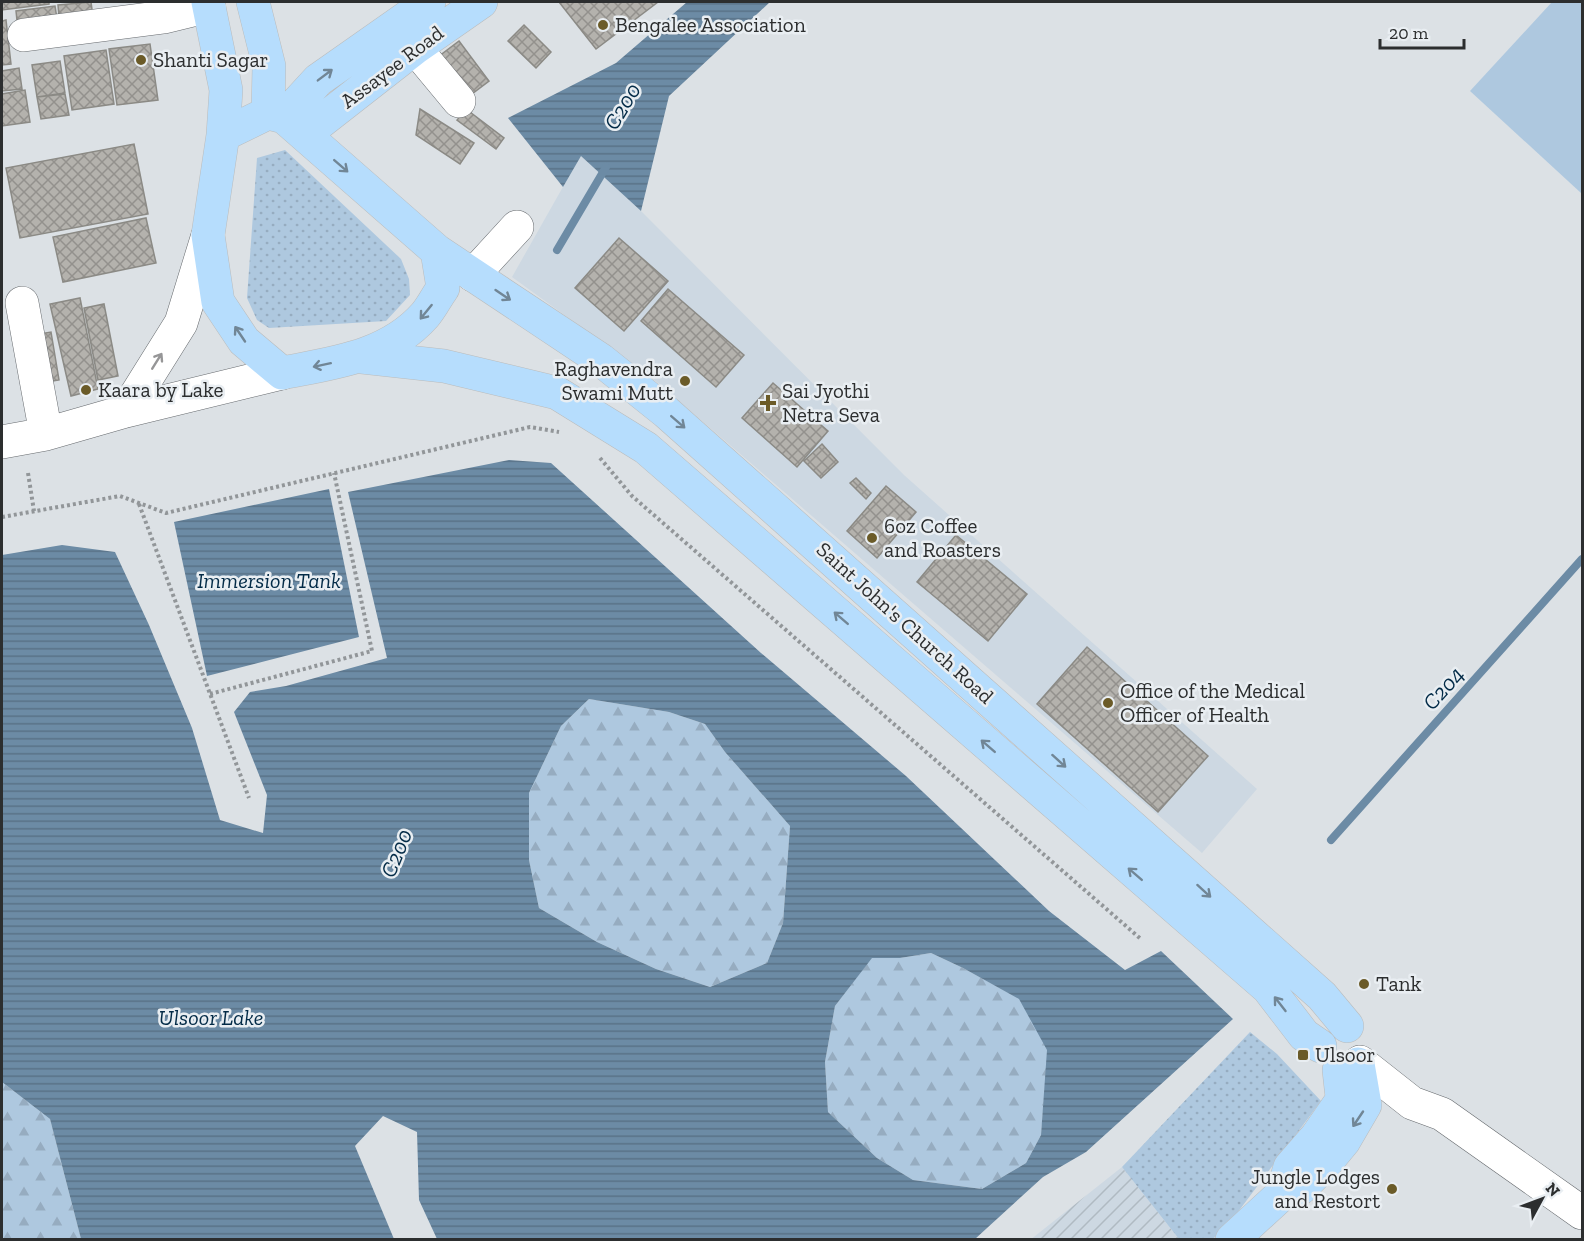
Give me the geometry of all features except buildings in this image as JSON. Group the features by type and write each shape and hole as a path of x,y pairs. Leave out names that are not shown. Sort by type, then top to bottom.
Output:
{"main road":[{"path":"223,135 286,121 253,2"},
{"name":"Assayee Road","path":"286,121 318,80 429,2"},
{"name":"Assayee Road","path":"286,121 415,48 481,2"},
{"path":"209,4 226,90 223,135 208,235 218,302 244,341 282,373 362,357 394,341 426,314 443,288 437,251"},
{"name":"Saint John's Church Road","path":"286,121 437,251 601,360 666,412 1322,996 1348,1052"},
{"path":"362,357 444,366 557,393 646,448 1268,988 1304,1035 1348,1052 1365,1105 1364,1110 1344,1141 1301,1188 1282,1194 1232,1239"}],"street":[{"path":"24,35 164,17 209,4"},
{"path":"415,48 459,101"},
{"path":"473,275 517,227"},
{"path":"126,411 181,323 208,235"},
{"path":"22,303 46,434"},
{"path":"2,442 46,434 126,411 282,373"},
{"path":"1348,1052 1423,1084 1442,1114 1582,1213"}],"path":[{"path":"2,517 120,496 166,513 530,427 562,433"},
{"path":"597,453 632,496 1142,940"},
{"path":"28,473 34,511"},
{"path":"210,694 372,651 334,473"},
{"path":"138,503 249,798"}],"shaded area":[{"path":"581,155 641,211 904,475 1257,789 1202,853 658,383 512,277"},
{"path":"1122,1167 1179,1239 1030,1240"}],"green space":[{"path":"1552,2 1582,2 1581,193 1470,91"},
{"path":"285,150 401,259 409,279 410,295 386,321 269,328 257,320 247,298 257,158"},
{"path":"589,699 669,712 705,724 725,752 790,826 783,923 767,963 710,987 656,969 597,942 539,908 529,860 529,793 561,726"},
{"path":"931,953 1020,999 1048,1050 1041,1135 1026,1163 982,1189 913,1180 877,1158 828,1112 825,1062 835,1006 872,957 900,958"},
{"path":"1250,1032 1277,1054 1321,1101 1223,1232 1212,1239 1179,1239 1122,1167"},
{"path":"2,1082 50,1119 81,1239 2,1239"}],"water":[{"path":"687,2 770,2 669,96 641,211 581,156 563,187 508,118 616,63"},
{"name":"Ulsoor Lake","path":"509,460 551,463 761,653 906,776 1049,911 1125,970 1161,951 1233,1019 1086,1152 1043,1177 975,1239 437,1239 419,1200 417,1132 383,1116 355,1146 394,1239 81,1239 50,1119 2,1082 2,555 62,545 115,552 149,625 192,728 220,820 263,833 267,795 234,712 250,692 286,686 387,658 348,492","holes":["589,699 669,712 705,724 725,752 790,826 783,923 767,963 710,987 656,969 597,942 539,908 529,860 529,793 561,726","931,953 1019,999 1047,1050 1041,1135 1026,1163 982,1189 913,1180 877,1158 828,1112 825,1062 835,1006 872,958 900,958"]},
{"name":"Immersion Tank","path":"329,489 359,637 207,676 174,522"}],"waterway":[{"name":"C200","path":"557,250 606,167"},
{"name":"C204","path":"1331,840 1582,559"}],"place":[{"name":"Bengalee Association","path":"603,25"},
{"name":"Shanti Sagar","path":"141,60"},
{"name":"Raghavendra Swami Mutt","path":"685,381"},
{"name":"Kaara by Lake","path":"86,390"},
{"name":"Sai Jyothi Netra Seva","path":"768,403"},
{"name":"6oz Coffee and Roasters","path":"872,538"},
{"name":"Office of the Medical Officer of Health","path":"1108,703"},
{"name":"Tank","path":"1364,984"},
{"name":"Ulsoor","path":"1303,1055"},
{"name":"Jungle Lodges and Restort","path":"1392,1189"}]}
